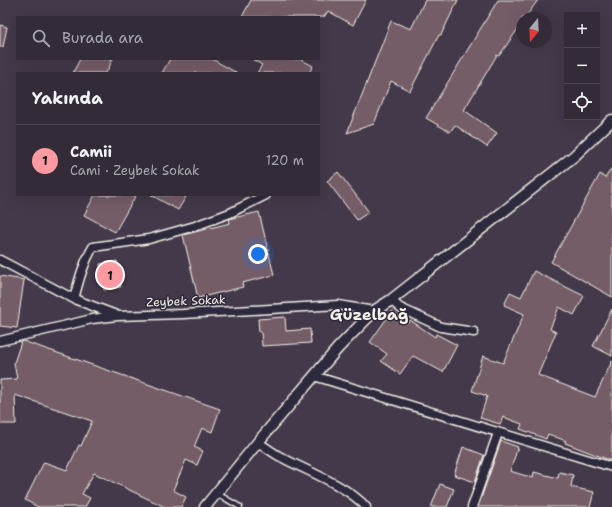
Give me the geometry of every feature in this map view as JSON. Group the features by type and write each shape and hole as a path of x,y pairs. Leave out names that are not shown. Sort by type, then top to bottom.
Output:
{"street":[{"path":"205,507 314,376 374,311 391,300 574,156 612,120"},
{"path":"74,299 86,258 93,247 149,239 195,226 230,213 264,196"},
{"path":"0,260 74,299 117,316"},
{"path":"391,300 400,308 441,327 474,332"},
{"name":"Zeybek Sokak","path":"0,342 92,319 117,316 183,314 338,305 374,311"},
{"path":"314,376 612,467"},
{"path":"472,507 498,433"},
{"path":"258,442 278,455 353,496 366,507"}],"lane":[{"path":"216,493 240,507"}],"building":[{"path":"251,0 366,0 353,25 328,11 324,17 243,16"},
{"path":"425,0 458,0 441,35 439,35 410,91 391,81 374,124 347,133 391,21 411,29"},
{"path":"498,0 538,0 529,12 516,12 516,32 499,56 497,55 464,110 497,133 487,147 455,125 450,132 426,118"},
{"path":"0,25 7,27 3,47 0,47"},
{"path":"80,60 112,60 106,72 74,72"},
{"path":"169,60 214,60 235,72 163,72"},
{"path":"254,60 302,60 313,66 310,72 258,72 262,65"},
{"path":"612,168 612,297 551,262 600,174 605,178"},
{"path":"338,172 369,212 357,220 327,181"},
{"path":"94,196 135,196 115,232 84,215"},
{"path":"153,196 186,196 178,210"},
{"path":"259,212 274,275 242,283 243,287 198,298 183,235 230,223 229,219"},
{"path":"117,261 121,287 104,290 100,264"},
{"path":"534,271 584,296 574,315 559,307 550,329 556,332 538,375 595,397 612,361 612,461 565,443 566,441 548,434 546,439 520,429 522,424 503,417 500,424 480,418 487,396 472,391 483,356 503,363 524,314 504,305 510,292 521,297"},
{"path":"0,276 24,280 17,328 0,326"},
{"path":"612,309 612,356 593,346"},
{"path":"392,311 408,323 410,320 435,337 436,334 457,345 443,372 413,356 400,374 381,361 387,354 370,342"},
{"path":"285,317 286,331 310,329 311,343 262,346 258,319"},
{"path":"23,341 220,409 212,432 202,428 194,447 203,451 197,465 186,460 173,490 186,497 181,507 165,507 94,473 82,494 90,498 85,507 38,507 25,500 44,462 67,470 79,445 81,446 92,421 15,395 16,424 0,424 0,380 17,379 14,363 21,342"},
{"path":"501,441 518,447 510,471 533,478 534,472 558,478 559,472 573,475 571,487 594,492 590,507 478,507"},
{"path":"463,447 484,455 475,482 454,475"},
{"path":"440,484 454,489 447,507 431,507"}],"place":[{"name":"Camii","path":"110,275"}],"district":[{"name":"Güzelbağ","path":"369,314"}]}
